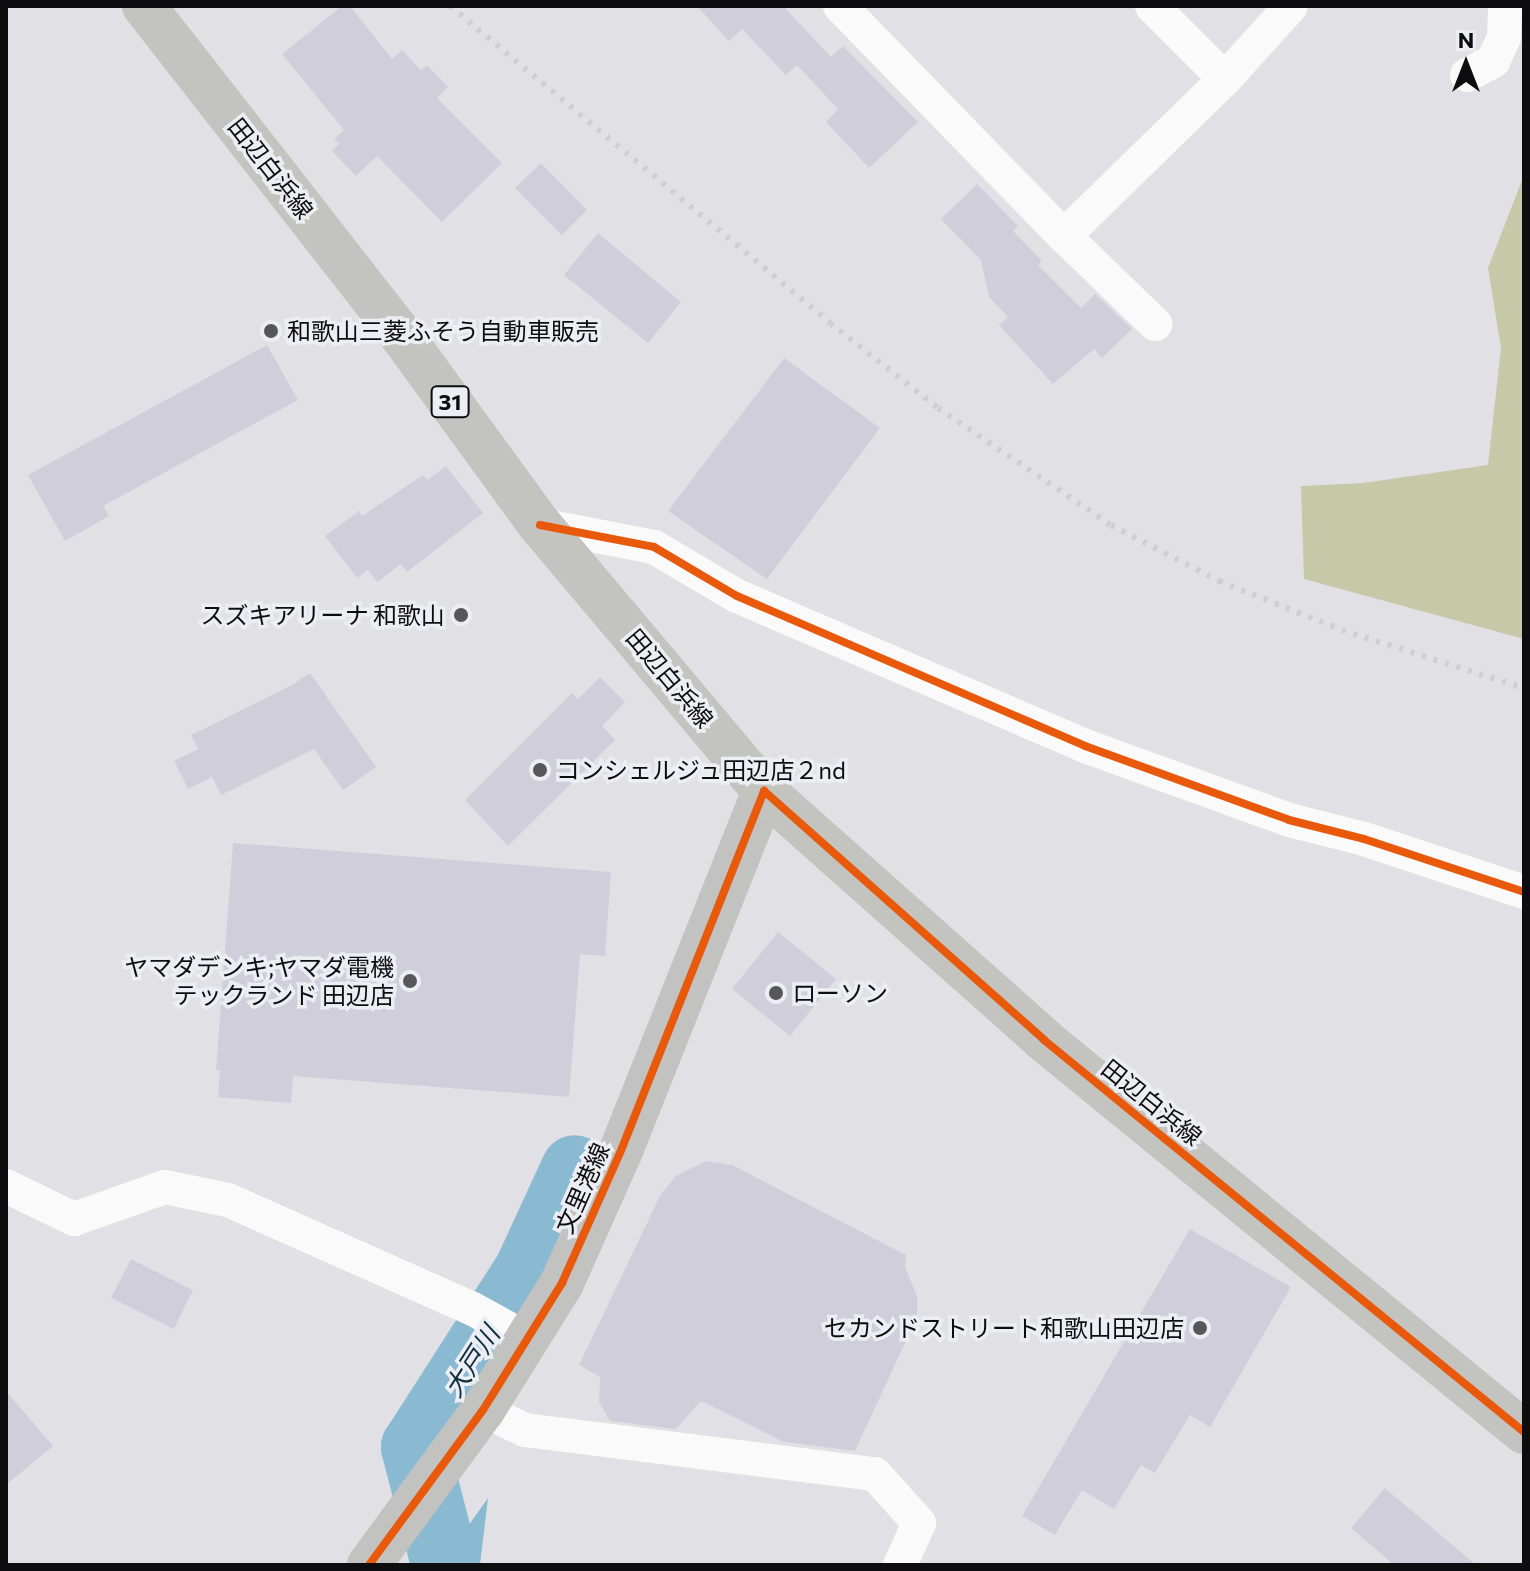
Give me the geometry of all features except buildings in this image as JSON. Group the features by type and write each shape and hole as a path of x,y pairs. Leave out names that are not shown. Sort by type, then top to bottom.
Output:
{"main road":[{"name":"田辺白浜線","path":"144,6 410,347 540,525 764,791 1044,1040 1524,1432"},
{"name":"文里港線","path":"371,1561 474,1423 519,1335 562,1283 620,1153 764,791"}],"street":[{"path":"840,6 1064,236 1155,324"},
{"path":"1152,6 1225,79"},
{"path":"1064,236 1225,79 1291,6"},
{"path":"1467,75 1493,61 1504,37 1505,6"},
{"path":"540,525 654,547 737,596 1085,746 1289,820 1378,843 1524,892"},
{"path":"6,1186 74,1219 165,1187 228,1200 473,1309 519,1335"},
{"path":"474,1423 875,1474 919,1523 900,1565"}],"green space":[{"path":"1524,175 1524,639 1304,579 1301,486 1363,483 1488,465 1501,348 1488,268"}],"water":[{"path":"488,1498 480,1565 440,1565 444,1560"}],"waterway":[{"name":"大戸川","path":"444,1560 415,1447 528,1271 575,1169"}],"railway":[{"path":"450,6 830,323 938,408 1111,525 1219,581 1342,630 1524,688"}],"cycle path":[{"path":"540,525 654,547 737,596 1085,746 1289,820 1364,839 1524,892"},
{"path":"369,1565 483,1410 562,1283 620,1153 764,791 1044,1040 1524,1432"}],"place":[{"name":"和歌山三菱ふそう自動車販売","path":"271,331"},
{"name":"スズキアリーナ 和歌山","path":"461,615"},
{"name":"コンシェルジュ田辺店２nd","path":"540,770"},
{"name":"ヤマダデンキ;ヤマダ電機 テックランド 田辺店","path":"410,981"},
{"name":"ローソン","path":"776,993"},
{"name":"セカンドストリート和歌山田辺店","path":"1200,1328"}]}
